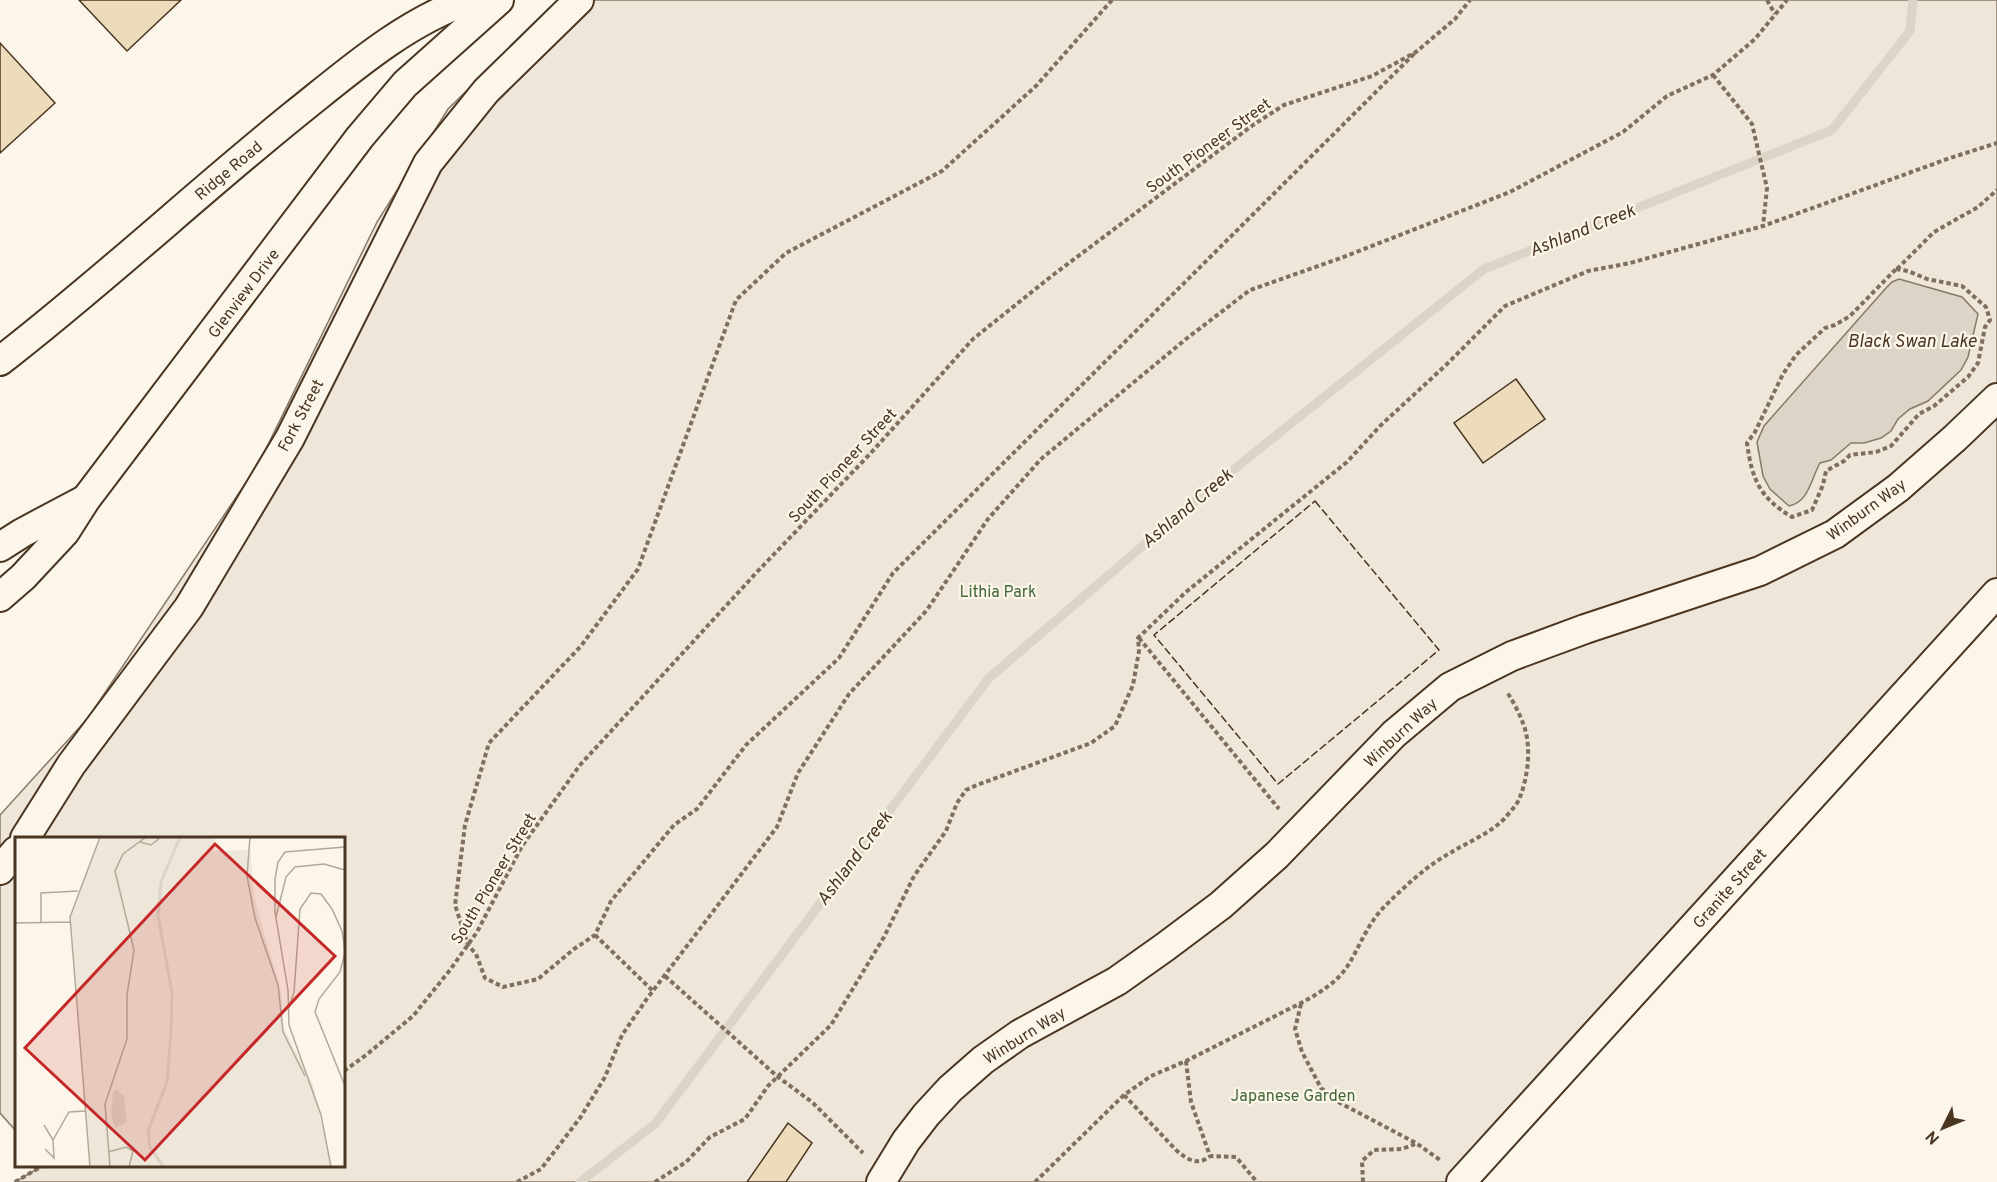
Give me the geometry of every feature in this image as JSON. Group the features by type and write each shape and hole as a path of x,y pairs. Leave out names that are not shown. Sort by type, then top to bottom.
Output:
{"street":[{"name":"Ridge Road","path":"0,361 51,322 245,155 327,88 387,43 444,9 468,0"},
{"name":"Glenview Drive","path":"0,597 23,577 65,532 86,499 360,137 405,84 499,0"},
{"name":"Fork Street","path":"26,837 71,765 189,607 290,438 428,163 486,91 579,0"},
{"name":"Winburn Way","path":"883,1179 926,1114 983,1060 1020,1034 1117,981 1221,905 1277,855 1394,734 1450,687 1512,656 1584,629 1760,571 1835,534 1898,488 1997,398"},
{"path":"0,547 22,532 86,499"},
{"name":"Granite Street","path":"1463,1180 1997,593"},
{"path":"0,870 15,852"}],"path":[{"path":"1112,0 1036,86 942,171 786,253 736,300 638,569 581,646 489,743 465,825 455,905 468,945 476,954 485,978 503,987 538,979 574,949 596,935 610,902 674,825 697,809 746,745 839,658 893,573 1416,52"},
{"name":"South Pioneer Street","path":"345,1070 413,1016 450,970 477,932 522,846 580,765 757,572 870,454 973,339 1053,275 1260,120 1284,105 1372,76 1416,52 1455,19 1470,0"},
{"path":"1767,0 1775,14"},
{"path":"517,1182 541,1169 580,1118 605,1077 622,1035 777,827 798,774 849,694 927,610 988,519 1041,459 1186,339 1250,290 1510,192 1623,132 1667,96 1713,75 1755,39 1787,0"},
{"path":"1713,75 1752,124 1767,188 1763,226"},
{"path":"1138,638 1186,592 1347,462 1380,426 1446,365 1504,306 1588,271 1763,226 1997,143"},
{"path":"1896,269 1927,279 1962,286 1986,307 1990,320 1985,327 1978,363 1968,377 1914,419 1891,446 1876,452 1850,455 1826,471 1812,510 1792,517 1775,507 1756,483 1750,465 1747,443 1755,432 1783,374 1796,355 1825,328 1850,316 1896,269 1934,232 1978,207 1997,190"},
{"path":"1138,638 1298,833"},
{"path":"655,1182 686,1162 710,1137 745,1119 768,1086 831,1025 884,937 914,876 946,831 957,803 966,790 1091,743 1115,726 1133,685 1139,651 1138,638"},
{"path":"1035,1182 1124,1095 1151,1077 1316,996 1347,968 1380,911 1406,885 1449,853 1478,838 1503,820 1520,799 1528,755 1525,729 1514,704 1488,668"},
{"path":"596,935 653,991"},
{"path":"665,976 777,1077 812,1102 883,1179"},
{"path":"1301,1003 1295,1029 1302,1052 1321,1088 1340,1103 1416,1143 1463,1180"},
{"path":"1186,1061 1191,1102 1210,1156"},
{"path":"1124,1095 1186,1158 1196,1162 1204,1161 1210,1156 1236,1157 1257,1182"},
{"path":"1363,1182 1362,1161 1374,1150 1402,1149 1416,1143"},
{"path":"15,1182 40,1167"}],"green space":[{"name":"Lithia Park","path":"559,0 1997,0 1997,593 1461,1182 15,1182 40,1167 345,1167 345,837 15,837 15,1130 0,1113 0,815 88,718 259,463 377,222 448,109"}],"water":[{"name":"Black Swan Lake","path":"1899,279 1962,297 1978,314 1968,357 1961,370 1928,401 1910,409 1898,419 1891,431 1881,438 1864,443 1851,443 1831,460 1820,463 1805,495 1796,504 1789,506 1770,489 1763,476 1757,442 1764,426 1886,288"}],"building":[{"path":"79,0 181,0 127,51"},
{"path":"0,43 55,103 0,153"},
{"path":"1516,379 1545,419 1483,463 1454,423"},
{"path":"788,1123 812,1143 786,1182 747,1182"}],"waterway":[{"name":"Ashland Creek","path":"580,1182 655,1124 989,678 1203,494 1484,269 1832,130 1910,31 1913,0"}],"fence":[{"path":"1315,501 1439,650 1278,784 1154,635 1315,501"}],"park label":[{"name":"Japanese Garden","path":"1293,1095"}]}
